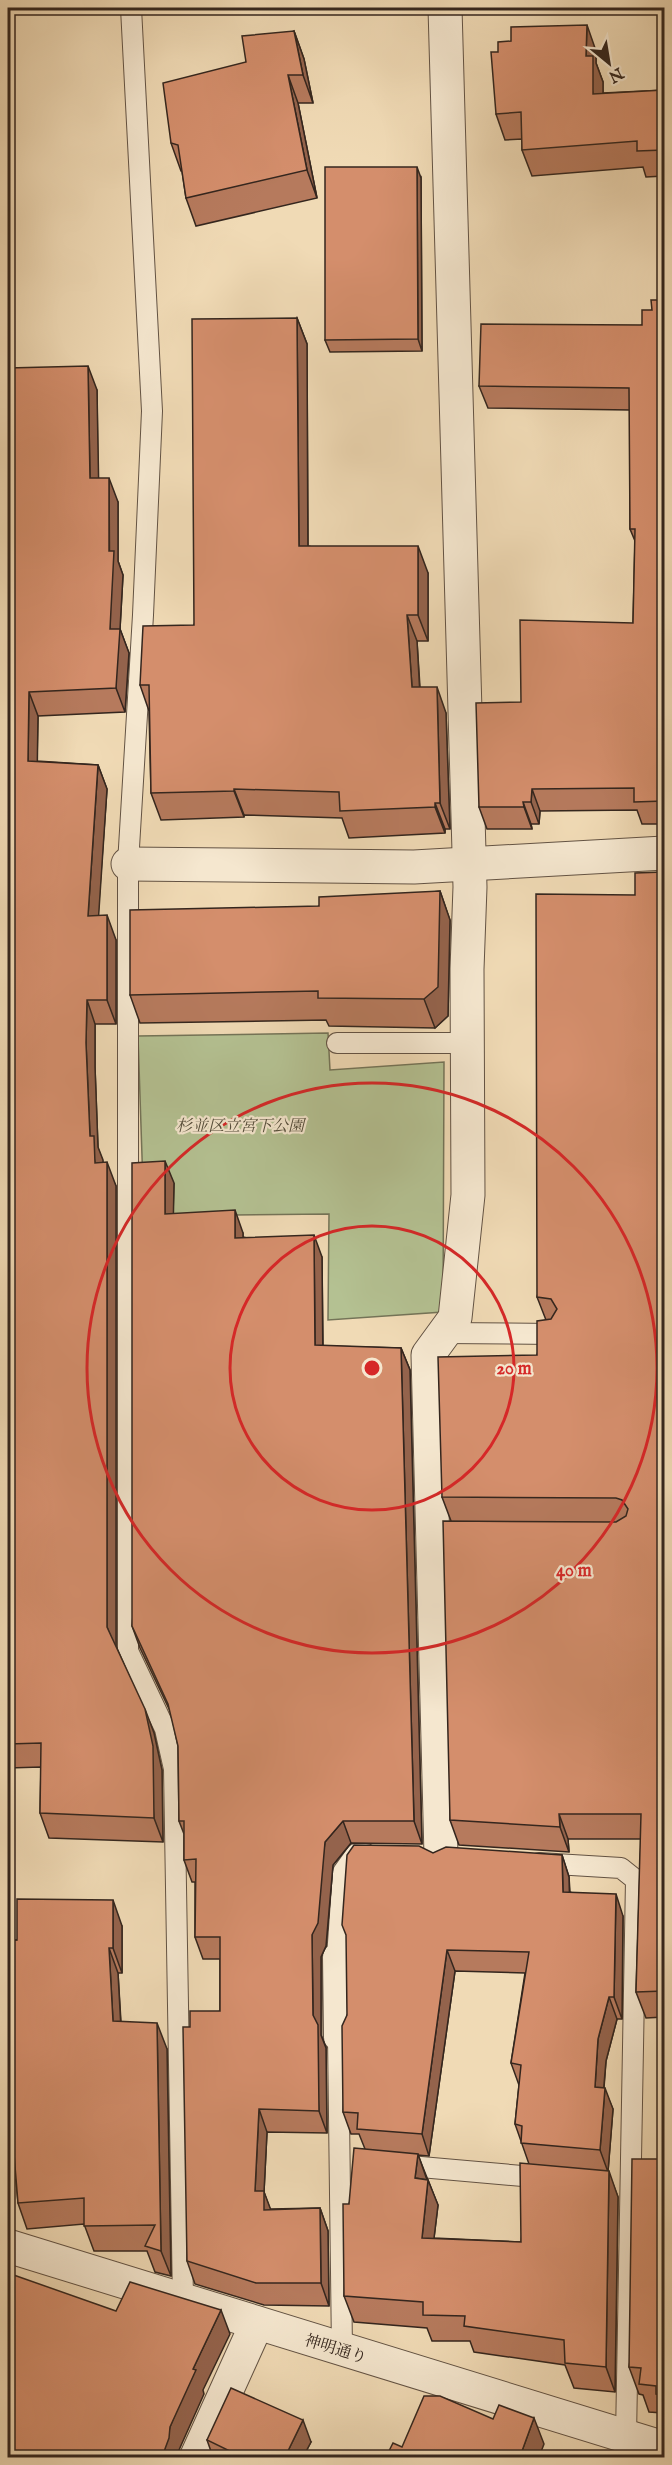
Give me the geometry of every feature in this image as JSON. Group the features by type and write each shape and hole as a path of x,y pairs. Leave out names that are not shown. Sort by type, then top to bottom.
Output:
{"street":[{"path":"442,1856 444,1534 428,1355 455,1318 468,1195 469,864 445,8"},
{"path":"128,864 414,867 664,853"},
{"path":"337,1957 338,2037"},
{"name":"神明通り","path":"8,2246 664,2448"},
{"path":"196,2457 257,2323"}],"lane":[{"path":"131,8 152,411 143,615 128,864 128,1651 165,1729 174,1769 183,2300"},
{"path":"337,1043 467,1043"},
{"path":"444,1333 554,1334"},
{"path":"337,1957 343,1872 356,1854 388,1855"},
{"path":"520,1861 621,1868 636,1880 626,2437"},
{"path":"338,2037 342,2350"},
{"path":"341,2160 561,2180"},
{"path":"607,2184 630,2186"}],"green space":[{"name":"杉並区立宮下公園","path":"328,1033 330,1070 444,1062 443,1312 328,1320 329,1214 144,1216 138,1036"}],"building":[{"path":"587,25 586,56 593,56 593,94 664,90 664,150 637,151 637,141 522,150 521,112 496,114 491,52 498,52 498,42 511,41 511,27"},
{"path":"294,31 303,75 288,75 307,170 186,198 178,145 171,143 163,83 246,62 242,36"},
{"path":"325,167 417,167 418,339 325,340"},
{"path":"661,281 664,281 664,801 634,802 634,788 532,789 531,802 523,802 524,807 479,807 476,703 521,702 520,620 633,623 635,529 630,529 629,388 479,386 481,324 642,325 642,310 652,310 651,300 661,300"},
{"path":"297,318 299,546 418,546 418,615 407,615 412,687 437,687 440,803 435,803 435,807 340,811 339,792 234,789 234,791 151,793 149,685 140,685 143,626 194,625 192,319"},
{"path":"88,366 90,478 109,478 109,551 114,551 110,629 120,629 116,688 29,692 28,761 98,765 88,916 107,915 107,1000 87,1000 86,1043 90,1136 94,1136 95,1163 107,1162 107,1627 145,1709 153,1746 154,1818 40,1813 41,1743 8,1744 8,368"},
{"path":"664,872 664,1991 636,1992 641,1814 559,1814 560,1827 450,1820 443,1521 616,1522 626,1516 628,1509 622,1500 616,1498 442,1497 438,1357 537,1355 537,1321 551,1319 557,1309 551,1299 537,1297 536,894 635,895 635,873"},
{"path":"440,891 438,987 424,999 318,998 318,991 130,995 130,910 319,906 319,897"},
{"path":"165,1161 165,1214 235,1210 235,1238 314,1235 315,1345 401,1348 414,1821 343,1821 325,1842 318,1923 312,1935 313,2015 318,2025 319,2111 259,2109 255,2191 264,2191 264,2210 320,2208 321,2283 256,2283 187,2261 183,2027 190,2027 190,2011 220,2011 220,1937 195,1937 196,1859 184,1860 184,1821 179,1821 178,1746 168,1704 132,1626 132,1163"},
{"path":"354,1845 419,1846 433,1853 446,1847 562,1855 563,1892 616,1894 614,1997 609,1997 598,2039 595,2087 605,2088 600,2150 521,2143 522,2126 515,2124 521,2065 511,2063 529,1952 447,1950 422,2134 357,2129 358,2113 343,2112 342,2026 347,2015 346,1935 342,1925 347,1855"},
{"path":"17,1899 113,1900 113,1948 109,1948 113,2021 157,2023 161,2251 145,2246 155,2225 84,2226 84,2198 18,2203 14,2154 8,2154 8,1941 17,1940"},
{"path":"354,2148 418,2154 415,2178 428,2180 422,2238 521,2242 520,2163 609,2171 606,2367 565,2363 564,2340 464,2326 465,2316 423,2315 423,2302 344,2296 343,2204 349,2204"},
{"path":"632,2159 664,2159 664,2395 656,2394 656,2386 639,2384 641,2368 629,2367"},
{"path":"8,2273 116,2311 130,2282 221,2310 193,2369 196,2370 170,2427 169,2438 162,2457 8,2457"},
{"path":"231,2388 303,2420 285,2457 242,2457 207,2440"},
{"path":"424,2396 440,2396 493,2419 499,2405 534,2418 522,2451 540,2457 386,2457 393,2443 402,2447"}]}
